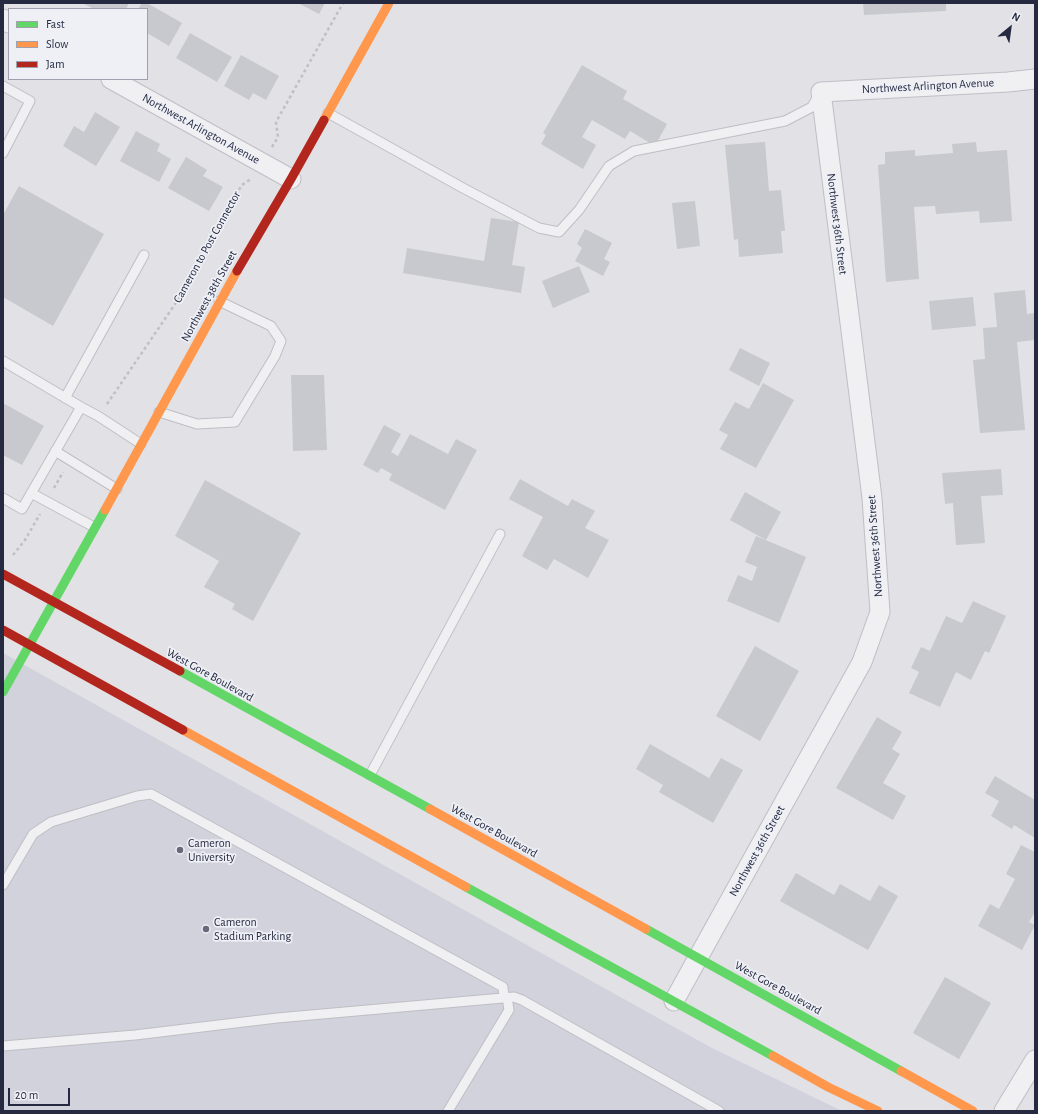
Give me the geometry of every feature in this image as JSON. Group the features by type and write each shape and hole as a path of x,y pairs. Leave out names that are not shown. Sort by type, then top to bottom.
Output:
{"main road":[{"name":"Northwest 38th Street","path":"3,692 94,527 160,412 219,301 291,179 389,3"},
{"name":"West Gore Boulevard","path":"3,574 370,775 973,1111"},
{"path":"3,630 828,1087 878,1111"}],"street":[{"name":"Northwest Arlington Avenue","path":"113,80 291,179"},
{"name":"Northwest Arlington Avenue","path":"821,92 1035,80"},
{"name":"Northwest 36th Street","path":"674,1001 862,662 880,612 872,498 821,92"},
{"path":"1004,1111 1035,1060"}],"lane":[{"path":"3,86 30,102 3,152"},
{"path":"328,113 463,188 539,228 559,232 579,210 609,166 634,151 785,121 812,107 821,92"},
{"path":"65,398 144,256"},
{"path":"160,412 197,424 235,422 274,356 281,341 270,326 219,301"},
{"path":"3,361 98,416 141,444"},
{"path":"3,498 22,509 81,407"},
{"path":"55,452 116,489"},
{"path":"31,493 94,527"},
{"path":"370,775 500,534"},
{"path":"3,885 33,834 51,822 137,796 151,794 503,987 509,1010 448,1111"},
{"path":"3,1046 135,1035 277,1018 514,997 522,1000 719,1111"}],"path":[{"name":"Cameron to Post Connector","path":"98,416 186,288 205,246 242,184 256,176 278,137 276,122 343,3"},
{"path":"12,557 25,540 70,460"}],"shaded area":[{"name":"Cameron University","path":"3,653 710,1047 842,1111 3,1111"}],"building":[{"path":"82,3 129,3 126,8 92,8"},
{"path":"142,3 147,3 182,23 169,46 148,34 148,8 139,8"},
{"path":"298,3 325,3 319,14"},
{"path":"863,3 946,3 946,11 864,15"},
{"path":"190,33 232,57 217,82 176,58"},
{"path":"241,55 279,76 266,100 253,93 249,100 224,86"},
{"path":"582,65 627,91 623,99 667,124 655,146 630,131 625,139 592,120 582,137 596,145 583,169 541,144 546,135 543,133"},
{"path":"95,112 120,127 96,166 63,146 74,126 84,132"},
{"path":"136,131 160,144 157,151 171,159 159,182 120,161"},
{"path":"765,142 769,191 781,190 785,231 781,231 783,253 739,257 738,239 734,240 725,145"},
{"path":"976,142 977,152 1007,150 1012,221 980,223 979,211 936,214 935,206 914,207 919,279 886,282 878,165 885,164 885,152 915,150 915,156 953,153 952,144"},
{"path":"186,157 207,170 203,176 223,187 209,211 168,188"},
{"path":"19,186 104,234 53,326 3,297 3,215"},
{"path":"695,201 700,246 677,249 672,203"},
{"path":"491,218 519,222 512,265 525,267 521,293 403,273 407,248 484,261"},
{"path":"585,229 612,243 604,259 610,262 603,276 575,261 582,248 577,244"},
{"path":"579,266 590,292 553,308 542,281"},
{"path":"1025,290 1027,314 1035,313 1035,340 1017,342 1025,430 980,433 973,360 985,359 983,328 997,327 994,293"},
{"path":"973,297 976,326 932,330 929,301"},
{"path":"740,348 770,363 759,386 729,370"},
{"path":"291,375 324,375 327,450 293,451"},
{"path":"763,383 794,400 756,468 720,449 728,435 719,430 735,402 749,409"},
{"path":"3,403 44,426 22,465 3,455"},
{"path":"384,425 401,434 391,452 398,456 410,434 448,454 456,439 477,450 445,510 389,480 392,474 381,468 378,473 363,465"},
{"path":"1001,469 1003,495 981,496 985,543 956,545 953,503 945,504 942,473"},
{"path":"520,479 568,506 572,499 595,511 585,528 609,540 588,578 554,559 547,570 522,556 543,517 509,499"},
{"path":"205,480 301,533 253,621 232,609 235,604 204,587 219,561 175,536"},
{"path":"745,492 781,512 766,540 730,520"},
{"path":"756,536 806,557 779,623 727,601 738,575 752,581 757,567 745,562"},
{"path":"973,601 1006,616 989,653 985,651 971,680 956,672 940,707 909,693 919,672 911,668 921,647 930,651 946,616 962,623"},
{"path":"755,646 799,671 760,741 716,716"},
{"path":"877,717 902,732 892,749 900,754 883,783 906,796 893,820 836,788"},
{"path":"650,744 709,778 721,758 743,770 713,823 659,792 663,785 636,769"},
{"path":"995,776 1035,800 1035,838 1014,825 1012,829 991,816 999,801 985,793"},
{"path":"1021,845 1035,852 1035,912 1029,922 1035,925 1022,950 978,926 990,904 999,909 1015,879 1006,874"},
{"path":"796,873 834,895 840,884 870,901 879,885 898,896 868,950 780,901"},
{"path":"945,977 991,1003 959,1059 913,1033"}],"traffic: fast":[{"path":"3,692 105,510"},
{"path":"180,671 430,809"},
{"path":"466,887 773,1056"},
{"path":"646,929 901,1071"}],"traffic: slow":[{"path":"324,120 389,3"},
{"path":"105,510 237,271"},
{"path":"183,730 466,887"},
{"path":"430,809 646,929"},
{"path":"773,1056 828,1087 878,1111"},
{"path":"901,1071 973,1111"}],"traffic: jam":[{"path":"237,271 324,120"},
{"path":"3,574 180,671"},
{"path":"3,630 183,730"}],"place":[{"name":"Cameron University","path":"180,850"},
{"name":"Cameron Stadium Parking","path":"206,929"}]}
